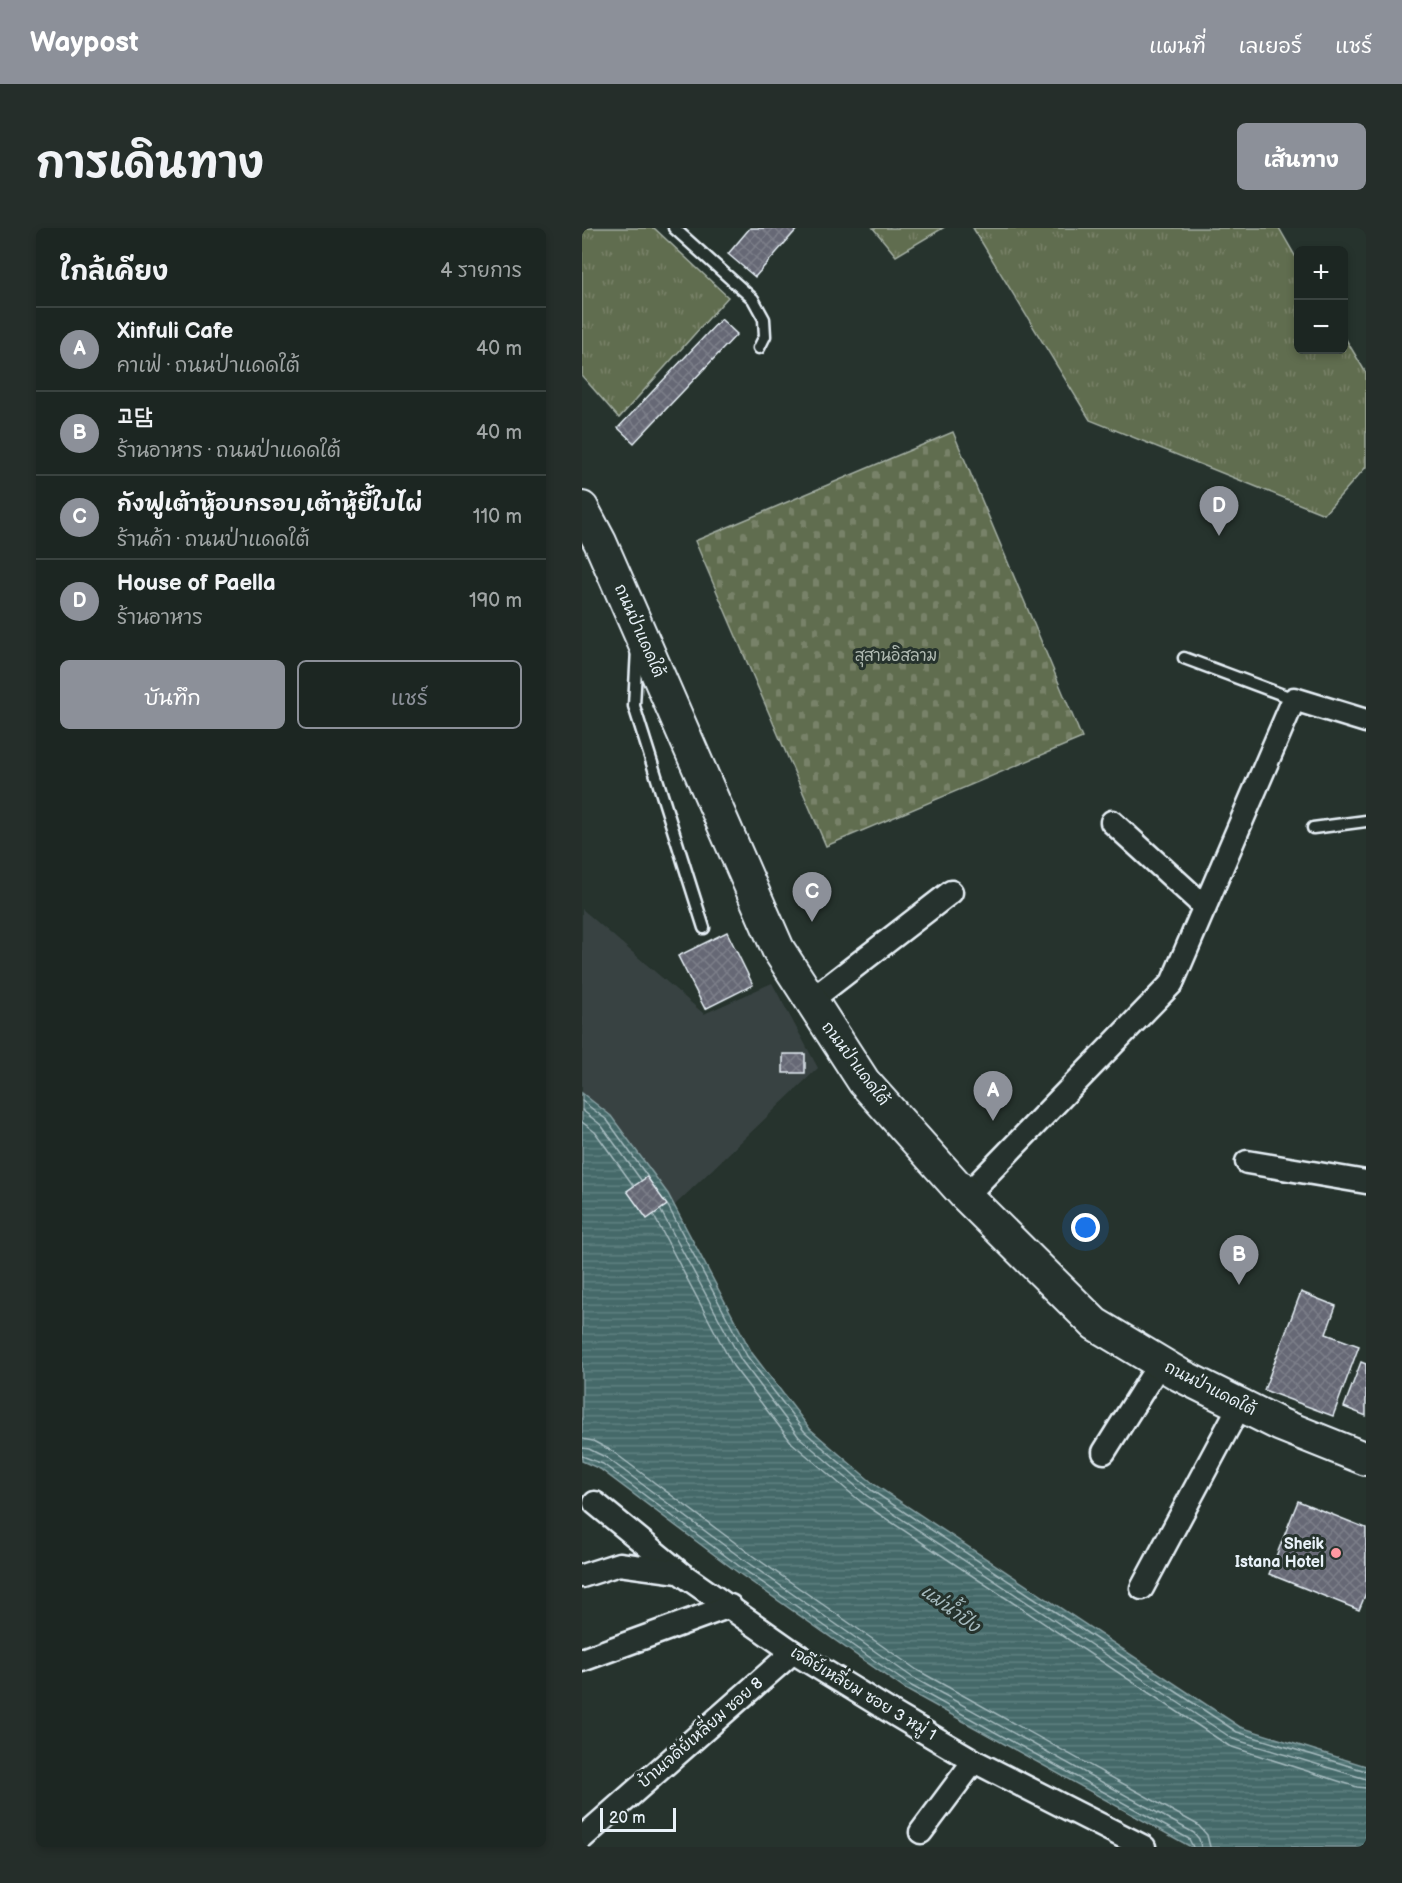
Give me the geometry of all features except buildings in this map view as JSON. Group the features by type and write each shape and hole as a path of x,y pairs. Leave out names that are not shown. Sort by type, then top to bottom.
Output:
{"street":[{"name":"ถนนป่าแดดใต้","path":"582,508 600,542 778,949 864,1082 966,1196 1095,1324 1160,1364 1240,1405 1281,1425 1366,1459"},
{"path":"966,1196 1172,982 1294,699 1366,721"},
{"path":"1112,822 1204,907"},
{"path":"810,1001 951,892"},
{"path":"1247,1162 1366,1182"},
{"path":"1104,1452 1160,1364"},
{"path":"1142,1588 1240,1405"},
{"path":"595,1503 679,1572"},
{"name":"เจดีย์เหลี่ยม ซอย 3 หมู่ 1","path":"582,1576 619,1564 679,1572 793,1652 974,1761 1144,1847"},
{"path":"582,1660 730,1606"},
{"name":"บ้านเจดีย์เหลี่ยม ซอย 8","path":"582,1838 793,1652"},
{"path":"921,1832 974,1761"}],"lane":[{"path":"674,228 753,299 764,319 765,336 759,348"},
{"path":"638,628 634,706 704,928"},
{"path":"1184,658 1294,699"},
{"path":"1313,828 1366,820"}],"shaded area":[{"path":"582,909 704,1014 772,983 818,1068 655,1224 582,1409"}],"green space":[{"path":"582,228 654,228 728,297 619,418 582,376"},
{"path":"873,228 943,228 896,256"},
{"path":"973,228 1279,228 1294,254 1294,354 1348,354 1348,343 1366,373 1366,467 1324,514 1090,420"},
{"name":"สุสานอิสลาม","path":"953,432 1082,738 826,846 695,541"}],"water":[{"name":"แม่น้ำปิง","path":"582,1093 611,1116 668,1194 752,1353 810,1429 875,1485 1240,1727 1366,1766 1366,1847 1191,1847 905,1689 740,1574 600,1469 582,1461"}],"place":[{"name":"House of Paella","path":"1219,536"},
{"name":"กังฟูเต้าหู้อบกรอบ,เต้าหู้ยี้ใบไผ่","path":"812,922"},
{"name":"Xinfuli Cafe","path":"993,1121"},
{"name":"고담","path":"1239,1285"},
{"name":"Sheik Istana Hotel","path":"1336,1553"}]}
